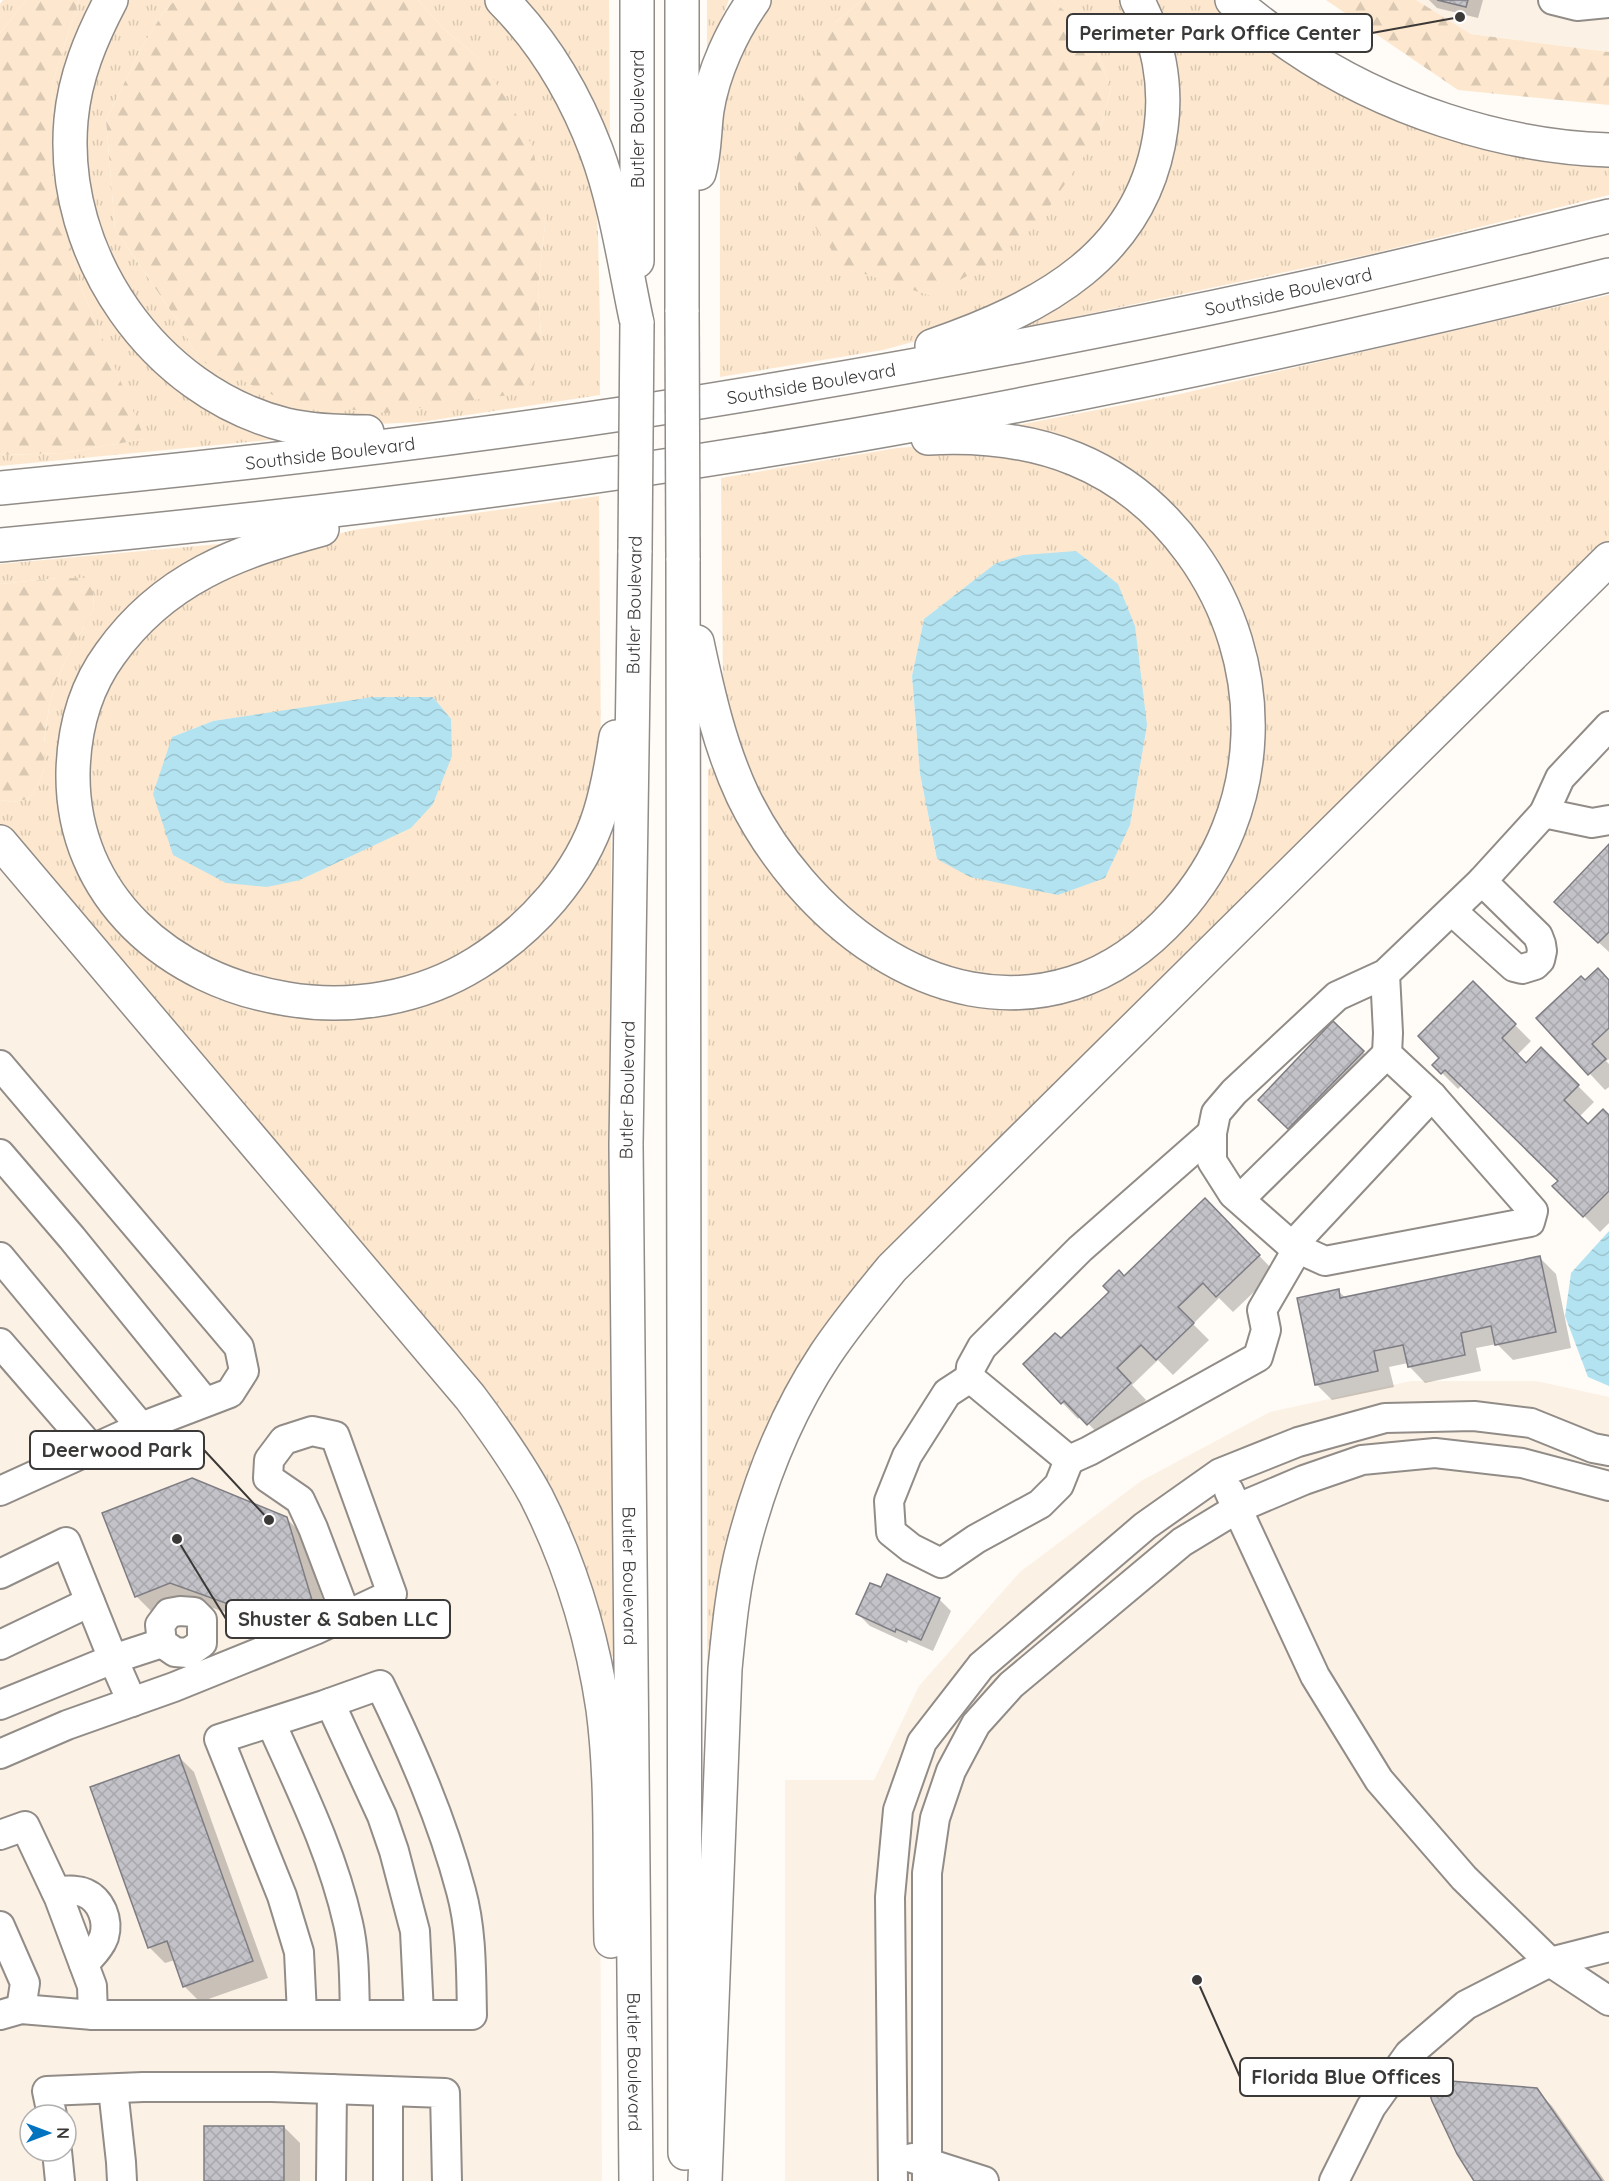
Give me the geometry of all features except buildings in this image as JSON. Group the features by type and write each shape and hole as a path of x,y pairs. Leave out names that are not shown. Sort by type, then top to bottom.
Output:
{"highway":[{"path":"111,0 84,58 76,88 71,120 71,157 76,194 94,258 109,289 152,344 197,384 254,414 286,425 364,432 501,431"},
{"path":"502,0 532,34 559,74 596,151 608,192 638,323"},
{"name":"Butler Boulevard","path":"636,2181 626,1145 638,323 637,0"},
{"path":"682,0 685,2181"},
{"path":"683,233 703,159 707,109 716,75 754,0"},
{"path":"788,388 930,347 999,321 1055,291 1101,255 1136,209 1154,164 1160,140 1163,94 1159,63 1149,26 1137,0"},
{"path":"1232,0 1295,48 1365,88 1399,103 1439,118 1516,139 1609,150"},
{"name":"Southside Boulevard","path":"0,488 212,467 501,431 788,388 991,352 1324,284 1609,216"},
{"path":"0,545 220,524 509,489 792,445 958,416 1219,365 1609,276"},
{"path":"683,558 693,624 711,704 730,767 758,823 796,876 817,900 858,937 898,963 937,981 993,992 1021,992 1072,983 1096,974 1143,945 1166,924 1202,879 1231,825 1244,779 1248,742 1249,712 1246,683 1235,639 1209,580 1180,537 1143,501 1104,473 1055,450 1030,443 1002,438 947,437 792,445"},
{"path":"509,489 327,528 254,549 193,577 170,592 130,629 100,669 89,691 81,712 73,756 73,781 79,824 92,865 112,898 133,924 152,942 175,958 198,972 248,991 301,1002 331,1004 387,998 442,982 489,955 512,937 534,918 571,873 600,816 608,786 617,730 634,671"},
{"path":"705,2181 725,1669 729,1625 741,1554 754,1507 784,1432 801,1397 846,1326 892,1269 1609,559"},
{"path":"0,842 470,1397 522,1471 547,1520 577,1595 596,1668 603,1710 609,1795 613,2017 627,2181"}],"street":[{"path":"1553,0 1577,6 1609,3"},
{"path":"1387,1054 1432,1096 1533,1211 1530,1222 1325,1261 1295,1247 1233,1194 1212,1161 1212,1132 1216,1113 1234,1092 1337,996 1385,974 1482,881 1544,813 1560,777 1609,726"},
{"path":"1544,813 1592,823 1609,820"},
{"path":"1452,911 1514,967 1522,969 1535,965 1540,960 1542,951 1538,936 1482,881"},
{"path":"1240,1199 1387,1054 1385,974"},
{"path":"0,1065 239,1347 244,1371 230,1393 141,1427 0,1491"},
{"path":"970,1378 947,1393 908,1456 890,1501 891,1533 911,1548 941,1563 976,1539 1040,1504 1059,1485 1069,1460 1258,1357 1266,1330 1262,1310 1295,1247 1432,1096"},
{"path":"970,1378 971,1367 982,1347 1080,1250 1212,1132"},
{"path":"0,1154 72,1238 205,1402"},
{"path":"0,1257 141,1427"},
{"path":"0,1343 92,1449"},
{"path":"970,1378 1069,1460"},
{"path":"893,2181 890,1897 898,1810 922,1742 981,1666 1145,1526 1220,1473 1298,1442 1385,1418 1474,1416 1531,1423 1593,1448 1609,1451"},
{"path":"0,1754 67,1725 228,1665 346,1615 392,1594 335,1436 312,1431 284,1440 269,1460 268,1478 300,1500 346,1615"},
{"path":"927,2172 927,1873 935,1818 951,1771 976,1725 1011,1685 1182,1542 1238,1508 1304,1480 1362,1460 1435,1453 1522,1462 1609,1486"},
{"path":"1220,1473 1315,1676 1379,1780 1464,1878 1550,1962 1609,2001"},
{"path":"0,1575 66,1542 132,1702"},
{"path":"0,1644 90,1602"},
{"path":"0,1705 113,1659 162,1643"},
{"path":"7,2008 93,2015 472,2015 471,1948 462,1892 420,1771 380,1685 219,1739 282,1896 299,1952 302,2014"},
{"path":"330,1703 382,1815 394,1851 415,1931 419,2014"},
{"path":"271,1722 325,1844 338,1885 348,1925 353,1965 355,2014"},
{"path":"0,1835 25,1826 56,1891 92,1986 93,2015"},
{"path":"0,1926 25,1983 7,2008"},
{"path":"1334,2181 1371,2107 1409,2054 1466,2005 1550,1962 1609,1947"},
{"path":"50,2103 47,2091 113,2089 272,2087 445,2093 447,2181"},
{"path":"113,2089 122,2162 122,2181"},
{"path":"331,2181 332,2089"},
{"path":"388,2091 388,2181"},
{"path":"893,2151 927,2172 984,2181"},
{"path":"58,2163 60,2181"}],"shaded area":[{"path":"1416,0 1609,0 1609,52 1471,34"},
{"path":"0,856 455,1392 557,1560 599,1753 602,2181 0,2181"},
{"path":"1411,1381 1536,1381 1609,1397 1609,2181 785,2181 785,1780 874,1780 919,1686 1020,1572 1141,1481 1270,1412"}],"green space":[{"path":"3,0 26,0 0,33 0,4"},
{"path":"26,0 79,0 52,84 53,176 80,285 145,439 64,453 0,455 0,33"},
{"path":"79,0 101,0 68,84 104,302 289,438 0,466 0,455 64,453 144,439 80,285 53,176 52,84"},
{"path":"121,0 175,0 163,13 142,47 106,120 115,229 181,326 199,360 541,337 538,288 546,216 480,59 444,29 418,0 492,0 529,45 578,140 595,194 598,233 600,395 421,422 377,424 293,417 186,364 99,256 80,141 94,57"},
{"path":"175,0 418,0 444,29 480,59 521,122 533,149 546,216 538,288 541,337 528,392 386,413 292,404 199,360 181,326 115,229 106,120 142,47 163,13"},
{"path":"520,0 609,0 610,145 594,101 564,52"},
{"path":"707,0 729,0 707,52"},
{"path":"772,0 862,0 835,23 1099,134 1111,89 1090,33 1052,0 1126,0 1147,51 1151,130 1122,213 1061,274 931,337 883,350 720,377 720,134 723,102 746,39"},
{"path":"862,0 1052,0 1090,33 1111,89 1099,134 1037,225 987,265 931,296 844,267 799,205 796,146 804,78 835,23"},
{"path":"1148,0 1223,0 1295,55 1609,156 1609,195 1371,254 1026,327 1026,322 1155,187"},
{"path":"1326,0 1416,0 1471,34 1609,52 1609,105 1458,90"},
{"path":"1609,295 1609,542 1364,786 814,1359 714,1683 707,1683 708,770 711,767 756,832 942,987 1121,968 1250,783 1209,561 1018,425 1180,394"},
{"path":"939,445 1084,471 1187,558 1235,673 1229,794 1186,884 1112,953 1040,980 958,975 880,937 799,863 739,756 723,683 721,478 897,448","holes":["996,563 937,859 920,774 912,676 924,619"]},
{"path":"599,496 601,759 578,840 563,863 502,930 441,968 361,990 264,983 176,944 115,884 82,781 108,673 181,597 312,540 354,530","holes":["261,714 348,857 300,880 172,737 213,721"]},
{"path":"230,543 72,718 110,913 107,917 121,934 145,956 217,999 250,1010 291,1016 330,1017 441,997 611,827 614,1657 607,1655 558,1519 0,831 0,800 13,802 28,799 37,787 44,769 44,743 50,701 61,669 94,609 93,591 58,578 0,584 0,564"},
{"path":"58,578 84,578 93,591 94,609 61,669 50,701 44,742 44,769 37,787 28,799 13,802 0,800 0,584"}],"water":[{"path":"1076,551 1118,584 1135,626 1147,725 1130,825 1105,878 1058,895 970,877 937,859 920,774 912,676 924,619 996,563 1023,555"},
{"path":"373,697 433,697 451,719 452,756 433,804 411,828 300,880 267,887 226,883 173,855 153,794 172,737 213,721"},
{"path":"1609,1231 1609,1386 1588,1377 1565,1316 1571,1273"}],"place":[{"name":"Perimeter Park Office Center","path":"1460,17"},
{"name":"Deerwood Park","path":"269,1520"},
{"name":"Shuster & Saben LLC","path":"177,1539"},
{"name":"Florida Blue Offices","path":"1197,1980"}]}
